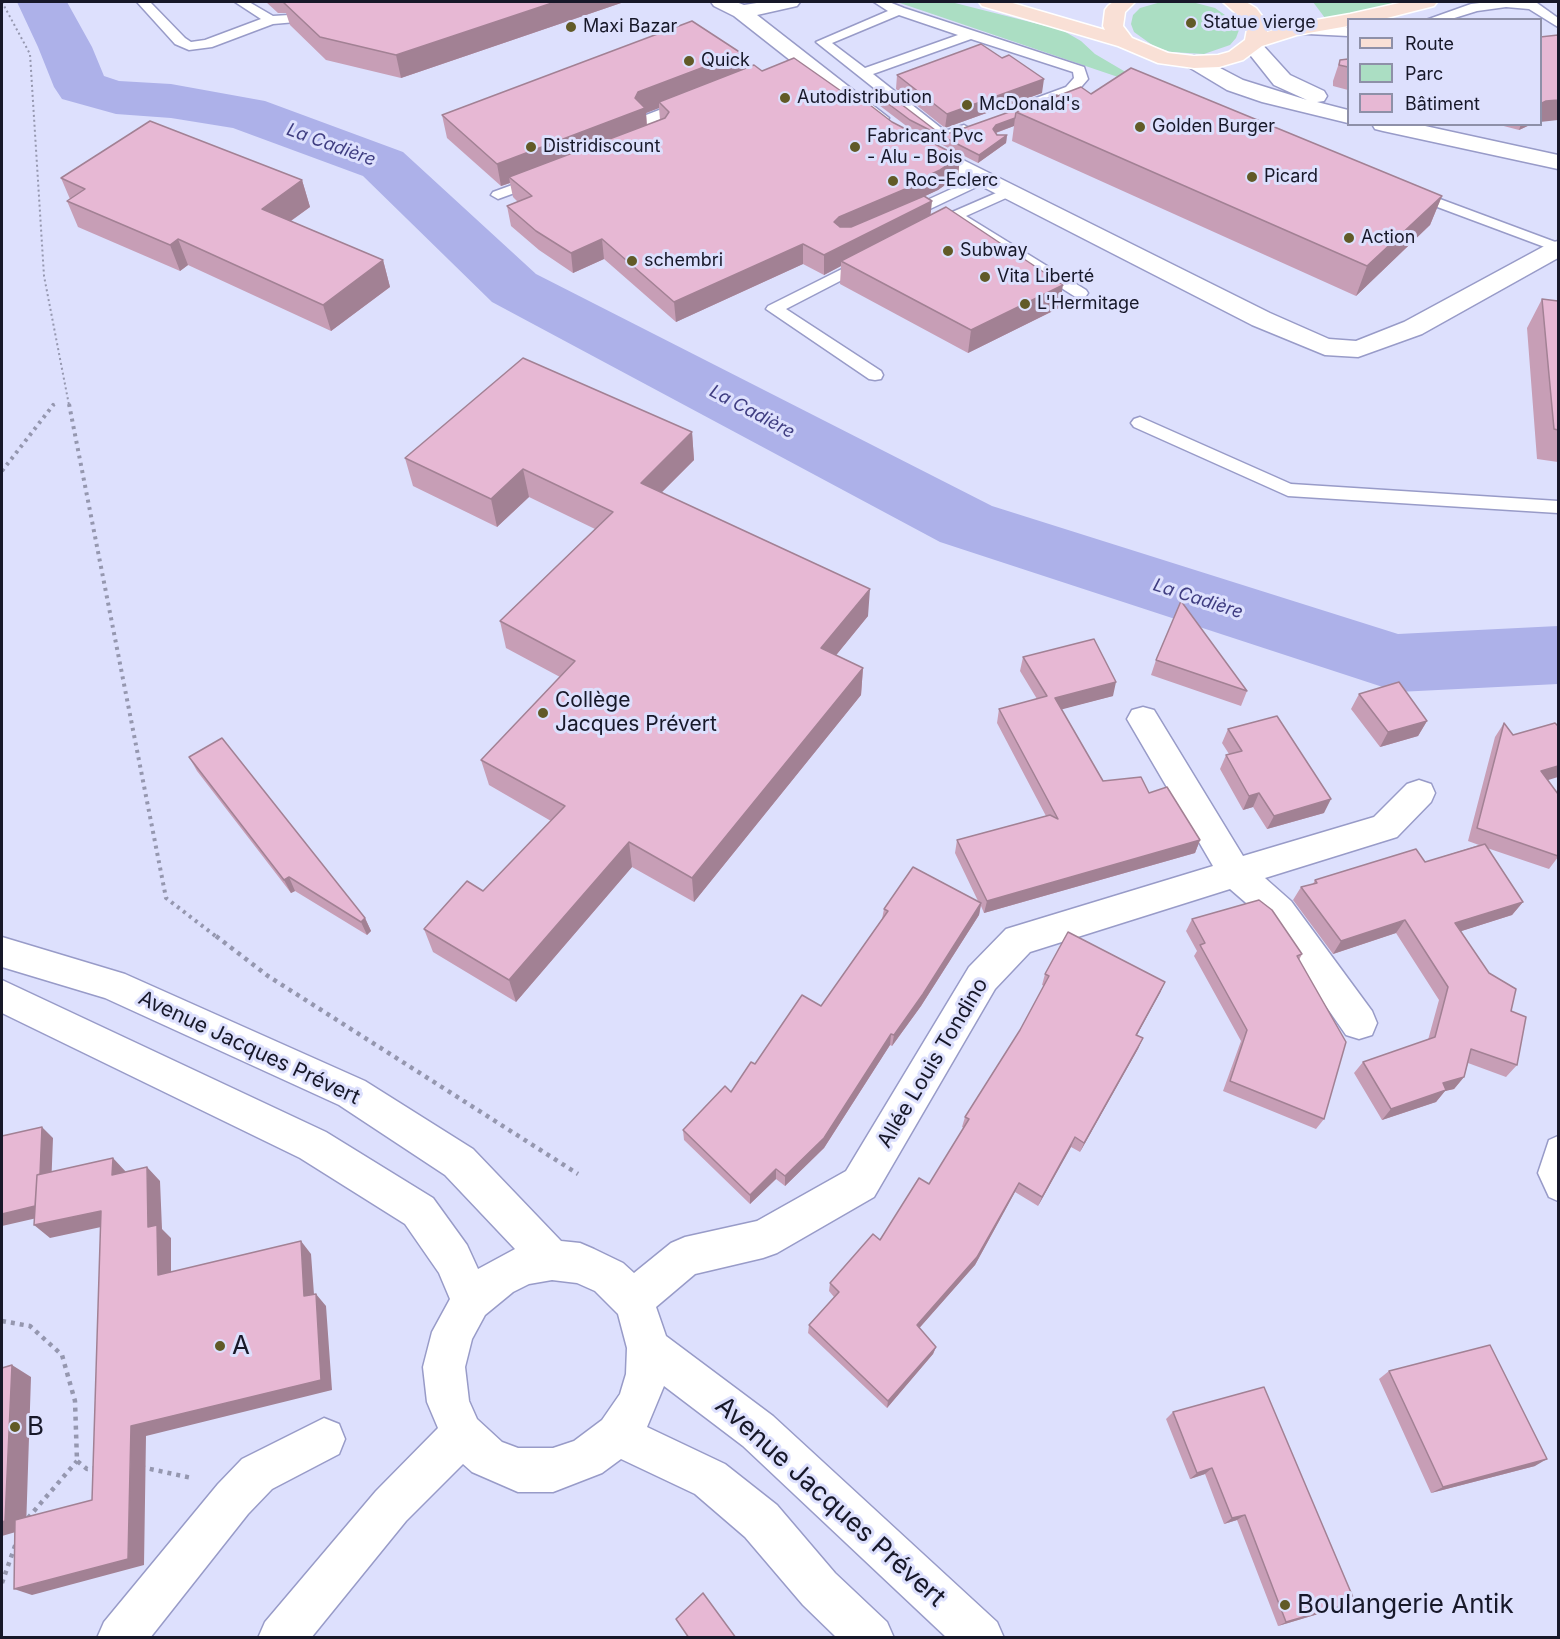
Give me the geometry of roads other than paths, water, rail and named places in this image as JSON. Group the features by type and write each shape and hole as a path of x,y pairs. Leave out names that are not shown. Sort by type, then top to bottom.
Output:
{"main road":[{"path":"988,2 1125,42 1164,59 1194,63 1219,61 1236,56 1254,44 1293,30 1347,21"},
{"path":"1125,2 1115,10 1113,26 1125,42"},
{"path":"1233,2 1249,12 1258,24 1254,44"},
{"path":"1359,18 1427,2"}],"street":[{"path":"731,7 790,2"},
{"path":"731,7 796,61 896,132 1261,318 1325,347 1358,349 1413,328 1558,248"},
{"path":"1254,44 1282,80 1347,108"},
{"path":"1194,63 1235,85 1270,97 1347,117"},
{"path":"1392,126 1558,162"},
{"path":"1414,126 1518,153"},
{"path":"1143,719 1236,874 1278,911 1359,1023"},
{"name":"Allée Louis Tondino","path":"632,1300 685,1257 763,1239 860,1184 982,978 1018,940 1385,827 1419,793"},
{"name":"Avenue Jacques Prévert","path":"2,952 112,985 352,1093 459,1162 552,1260"},
{"path":"2,996 313,1144 419,1211 453,1259 471,1301"},
{"path":"552,1260 580,1263 609,1277 632,1300 642,1323 648,1348 647,1374 637,1405 617,1435 587,1458 553,1470 518,1470 487,1457 462,1434 448,1402 444,1367 453,1332 471,1301 499,1278 524,1265 552,1260"},
{"name":"Avenue Jacques Prévert","path":"648,1348 758,1431 981,1638"},
{"path":"281,1638 390,1506 462,1434"},
{"path":"617,1435 710,1479 761,1521 819,1589 872,1638"},
{"path":"120,1638 233,1499 257,1474 324,1439"}],"lane":[{"path":"143,2 180,40 189,46 207,44 271,20 291,19 336,2"},
{"path":"242,2 271,20"},
{"path":"880,2 899,11 1079,70 1082,79 1071,90 1018,110"},
{"path":"1439,18 1476,7 1506,3 1537,4 1558,23"},
{"path":"899,11 823,42 943,136 975,125"},
{"path":"1293,30 1347,32"},
{"path":"863,73 972,34"},
{"path":"639,141 661,133 646,120 701,98"},
{"path":"498,195 553,174"},
{"path":"897,219 984,178"},
{"path":"1396,186 1558,248"},
{"path":"1010,191 950,218 1080,293"},
{"path":"875,257 774,309 875,375"},
{"path":"1140,423 1288,490 1558,507"},
{"path":"1558,1148 1550,1173 1558,1189"}],"waterway":[{"name":"La Cadière","path":"42,2 65,47 81,87 116,97 171,101 245,113 383,164 514,288 966,524 1398,663 1558,655"}],"place":[{"name":"Statue vierge","path":"1191,23"},
{"name":"Maxi Bazar","path":"571,27"},
{"name":"Quick","path":"689,61"},
{"name":"Autodistribution","path":"785,98"},
{"name":"McDonald's","path":"967,105"},
{"name":"Golden Burger","path":"1140,127"},
{"name":"Distridiscount","path":"531,147"},
{"name":"Fabricant Pvc - Alu - Bois","path":"855,147"},
{"name":"Picard","path":"1252,177"},
{"name":"Roc-Eclerc","path":"893,181"},
{"name":"Action","path":"1349,238"},
{"name":"Subway","path":"948,251"},
{"name":"schembri","path":"632,261"},
{"name":"Vita Liberté","path":"985,277"},
{"name":"L'Hermitage","path":"1025,304"},
{"name":"Collège Jacques Prévert","path":"543,713"},
{"name":"A","path":"220,1346"},
{"name":"B","path":"15,1427"},
{"name":"Boulangerie Antik","path":"1285,1605"}]}
